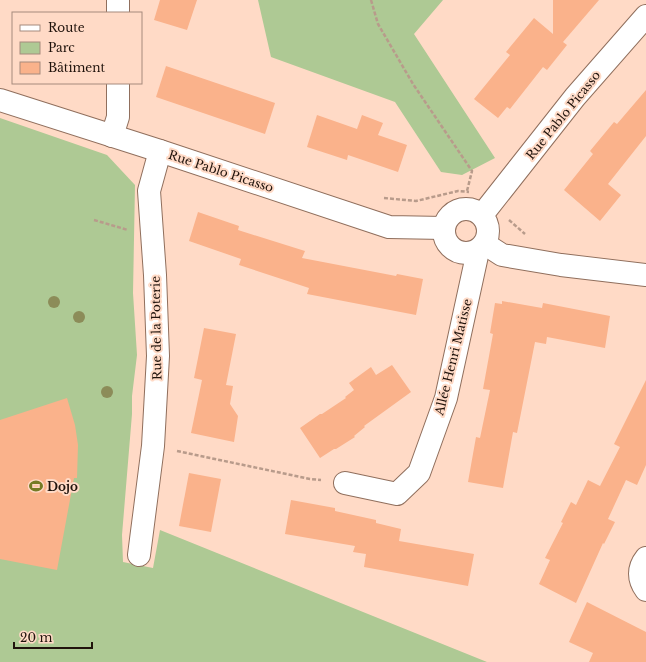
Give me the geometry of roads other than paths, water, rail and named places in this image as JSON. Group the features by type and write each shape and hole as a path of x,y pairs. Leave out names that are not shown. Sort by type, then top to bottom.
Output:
{"street":[{"path":"118,0 118,12"},
{"name":"Rue Pablo Picasso","path":"486,210 575,97 646,16"},
{"path":"112,136 118,117 118,84"},
{"name":"Rue Pablo Picasso","path":"0,100 389,227 444,228"},
{"name":"Rue de la Poterie","path":"139,555 153,446 158,356 155,275 148,191 160,151"},
{"path":"464,209 476,211 486,210 489,228 488,238 481,248 470,254 459,253 451,248 445,240 444,228 448,218 454,212 464,209"},
{"path":"481,248 502,255 561,265 646,275"},
{"name":"Allée Henri Matisse","path":"345,483 397,494 419,473 446,398 481,248"},
{"path":"646,558 641,566 640,574 641,582 646,590"}],"place":[{"name":"Dojo","path":"36,486"}]}
